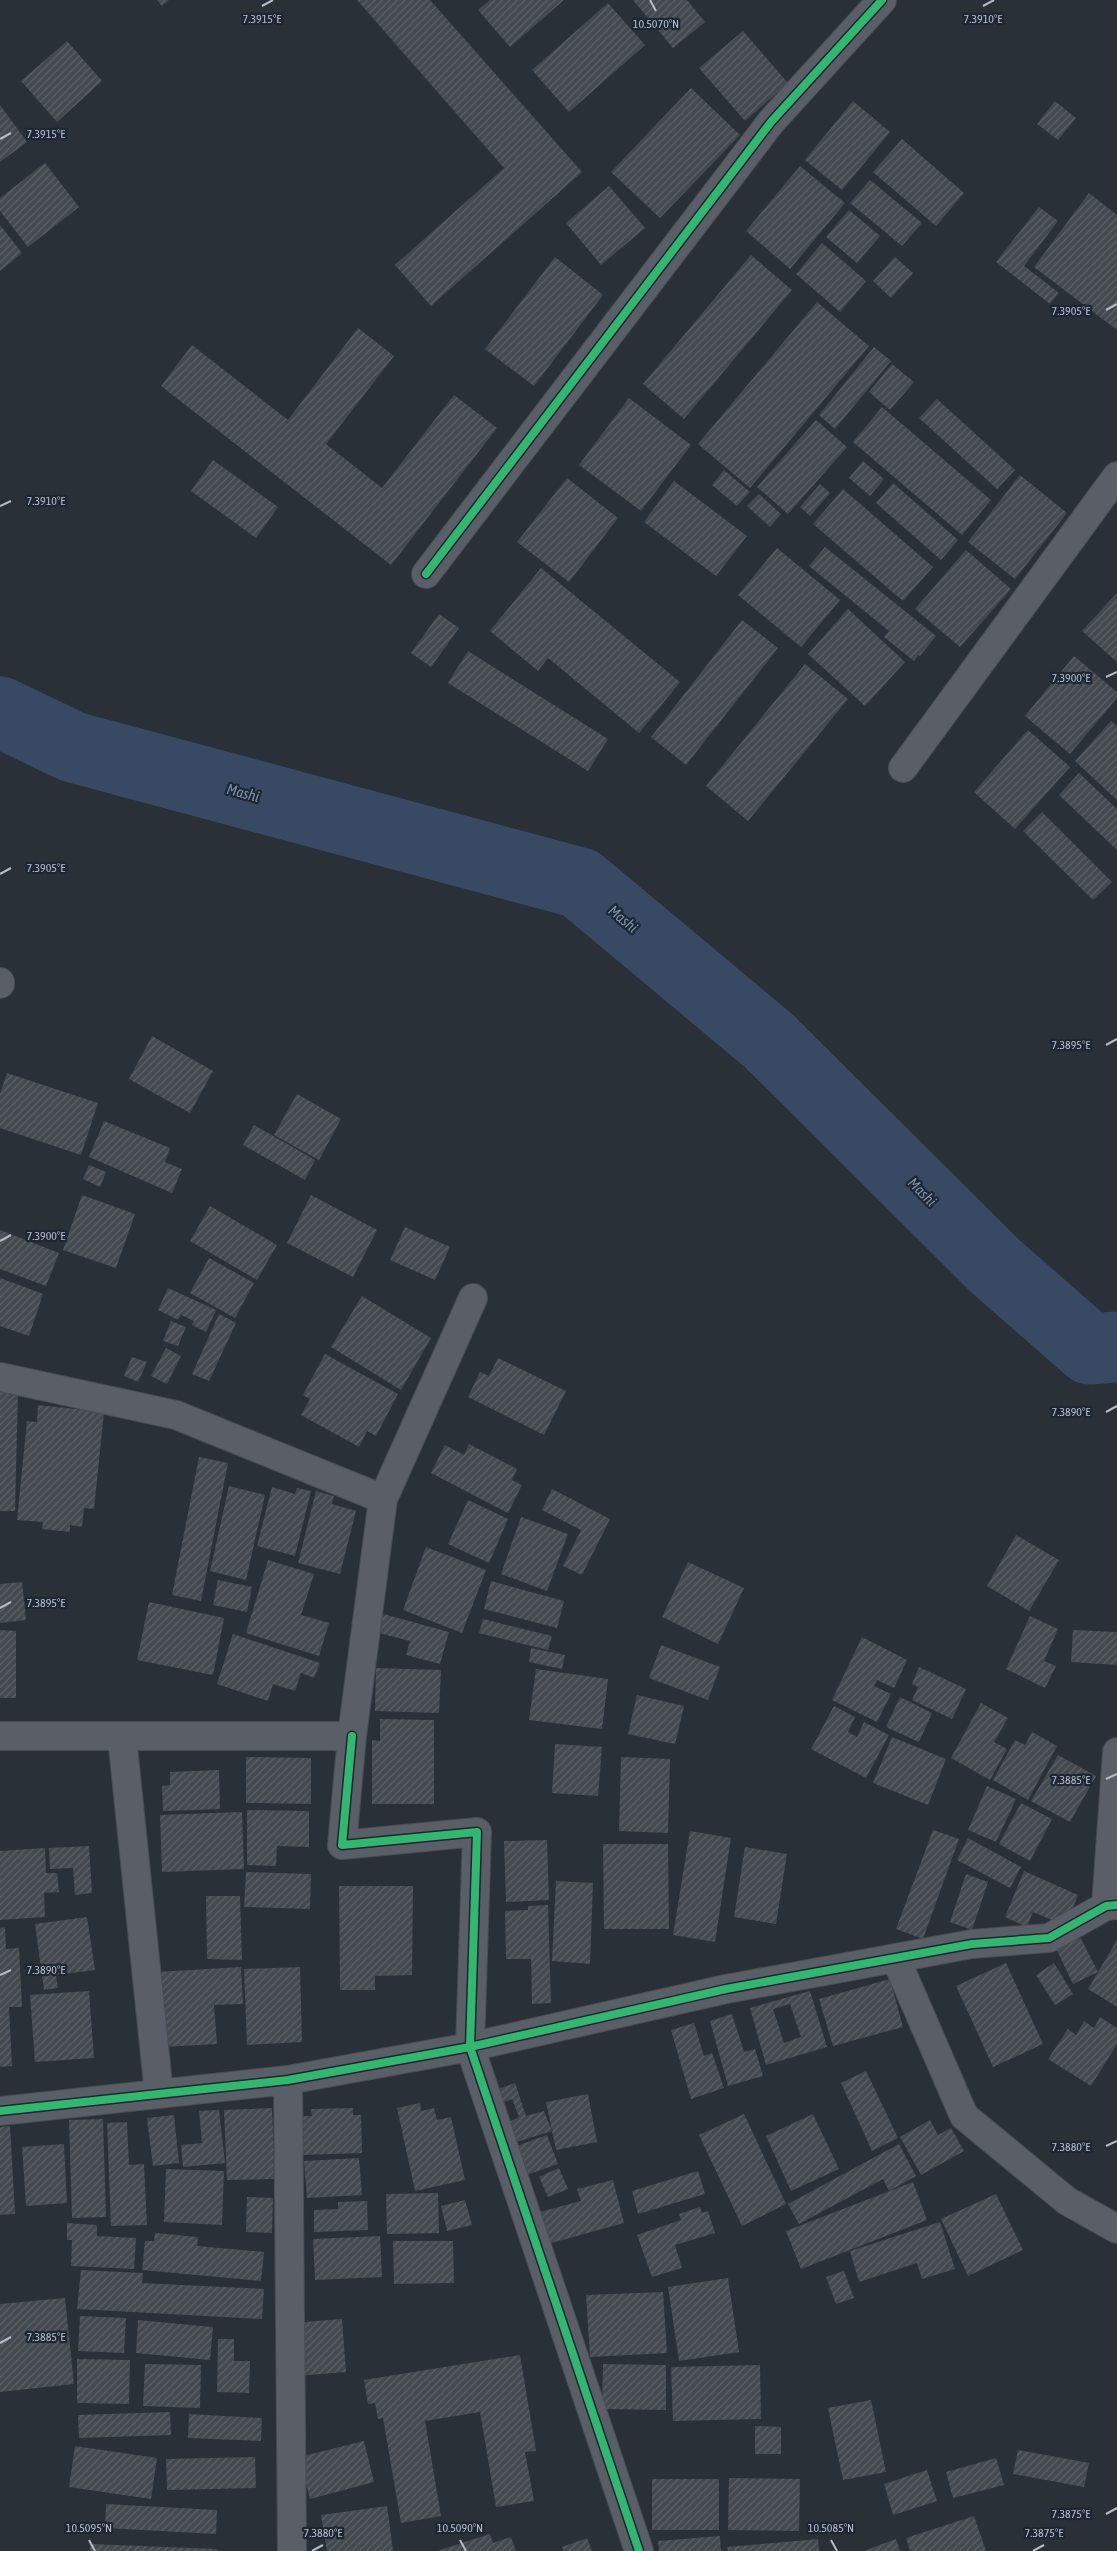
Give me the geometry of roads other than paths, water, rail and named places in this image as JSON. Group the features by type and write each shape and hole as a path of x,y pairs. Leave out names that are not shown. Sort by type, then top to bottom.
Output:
{"street":[{"path":"426,574 771,122 882,0"},
{"path":"903,768 1117,476"},
{"path":"473,1298 383,1499 352,1736 342,1845 477,1832 470,2047 639,2551"},
{"path":"0,1377 176,1415 383,1499"},
{"path":"0,1736 352,1736"},
{"path":"122,1737 159,2094"},
{"path":"0,2111 288,2080 470,2047 726,1989 896,1960 972,1944 1049,1938 1111,1905 1117,1752"},
{"path":"896,1960 964,2116 1067,2201 1117,2229"},
{"path":"288,2080 292,2551"}],"waterway":[{"name":"Mashi","path":"0,712 73,747 580,883 769,1041 994,1265 1090,1349 1117,1347"}]}
